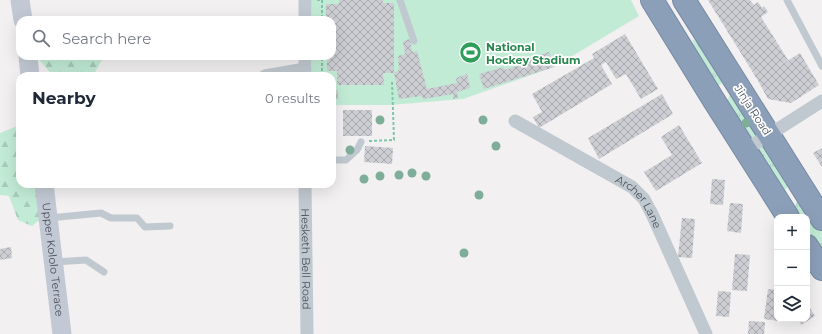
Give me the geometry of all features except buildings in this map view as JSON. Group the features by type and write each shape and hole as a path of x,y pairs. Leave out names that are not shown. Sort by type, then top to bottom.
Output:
{"highway":[{"path":"652,0 786,214"},
{"name":"Jinja Road","path":"684,0 822,219"},
{"path":"713,99 728,85 737,84"},
{"path":"810,250 822,269"}],"main road":[{"path":"20,0 22,16"},
{"path":"28,60 30,72"},
{"name":"Upper Kololo Terrace","path":"44,188 62,334"}],"street":[{"path":"306,16 309,0"},
{"path":"283,72 305,67"},
{"path":"746,150 822,101"},
{"name":"Archer Lane","path":"515,121 632,188 644,199 706,334"},
{"name":"Hesketh Bell Road","path":"305,188 307,334"}],"lane":[{"path":"400,0 414,41"},
{"path":"787,0 822,66"},
{"path":"336,160 346,160 357,150 361,142"},
{"path":"48,218 101,213 111,218 137,218 146,227 170,226"},
{"path":"54,262 86,260 104,272"}],"path":[{"path":"309,0 322,0 322,16"},
{"path":"322,60 322,72"},
{"path":"361,142 394,140 392,80"}],"green space":[{"path":"311,0 631,0 639,16 554,67 463,99 390,105 336,105 336,72 312,72 312,60 336,60 336,16 312,16"},
{"path":"692,39 696,41 722,75 723,81 720,85 714,86 695,49"},
{"path":"40,60 102,60 95,72 50,72"},
{"path":"733,95 790,184 786,189 781,189 730,108 728,101 729,96"},
{"path":"16,127 16,188 38,188 42,218 32,226 18,220 9,196 0,195 0,133"},
{"path":"798,200 810,214 798,214 795,207"},
{"path":"810,214 822,229 822,252 810,233"}],"place":[{"name":"National Hockey Stadium","path":"470,53"}]}
